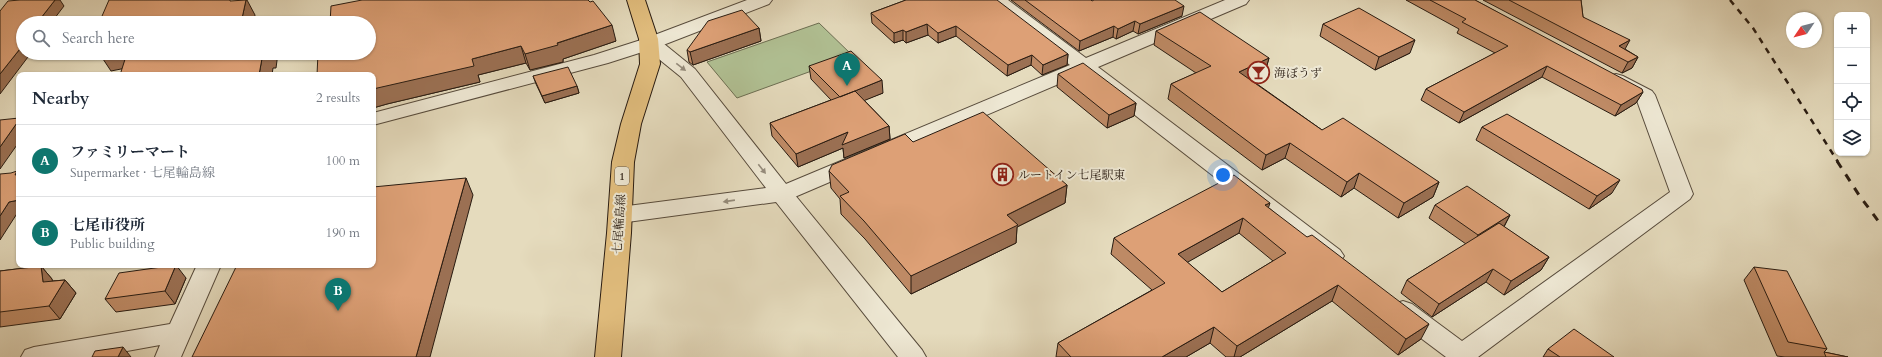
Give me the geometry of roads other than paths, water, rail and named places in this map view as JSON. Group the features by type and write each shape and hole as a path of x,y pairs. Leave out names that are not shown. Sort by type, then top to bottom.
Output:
{"main road":[{"name":"七尾輪島線","path":"608,357 623,162 631,124 650,64 651,43 636,0"}],"street":[{"path":"376,118 601,59 651,43 763,0"},
{"path":"998,0 1348,268"},
{"path":"620,215 782,194 1240,0"},
{"path":"651,43 688,73 782,194 913,357"},
{"path":"1386,297 1461,356 1682,194 1645,95 1597,69"},
{"path":"168,357 208,268"},
{"path":"34,357 180,332"}],"railway":[{"path":"1730,0 1753,28 1838,162"},
{"path":"1837,161 1859,195 1882,226"}],"place":[{"name":"海ぼうず","path":"1258,73"},
{"name":"ファミリーマート","path":"847,86"},
{"name":"ルートイン七尾駅東","path":"1003,175"},
{"name":"七尾市役所","path":"338,311"}]}
